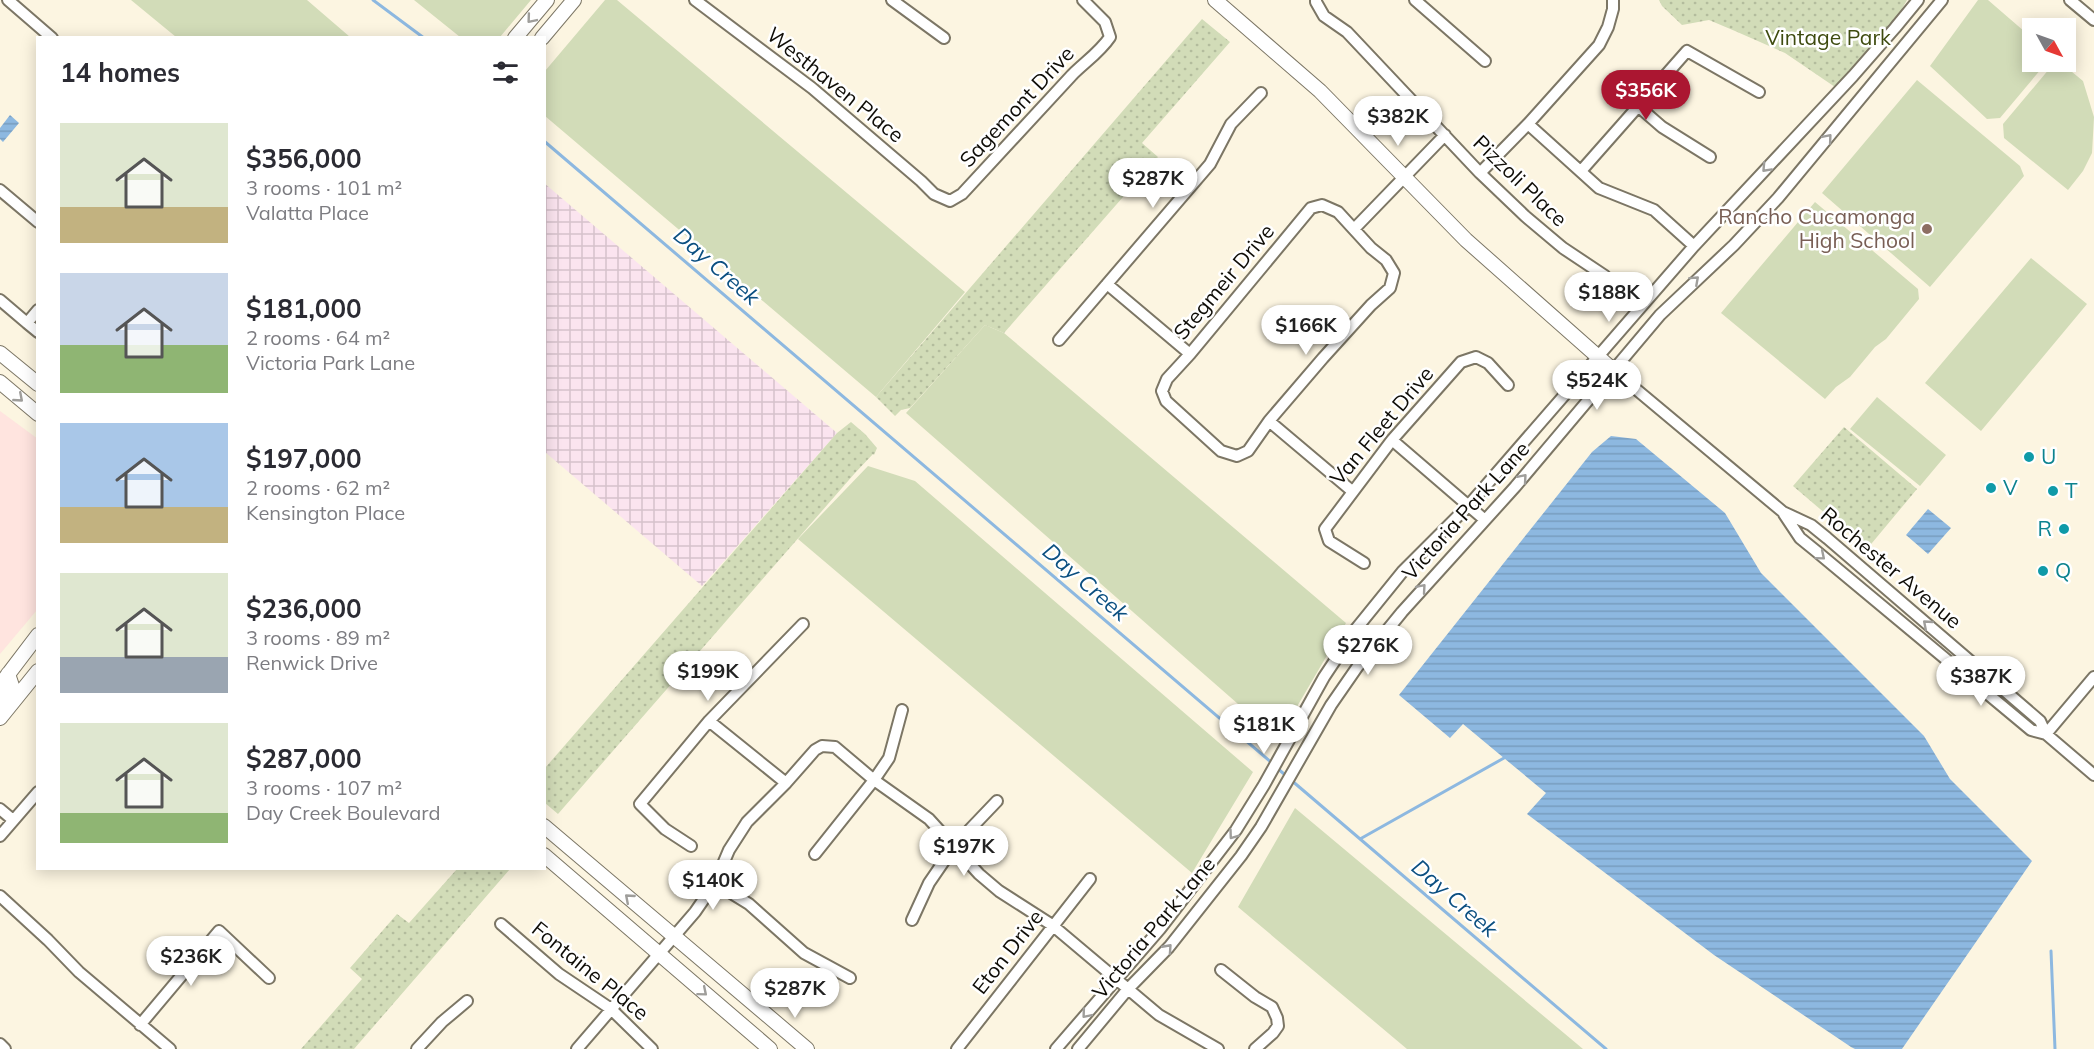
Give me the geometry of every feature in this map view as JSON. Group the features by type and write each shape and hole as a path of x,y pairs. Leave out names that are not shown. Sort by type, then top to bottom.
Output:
{"main road":[{"path":"517,36 547,0"},
{"path":"544,36 574,0"},
{"name":"Rochester Avenue","path":"1215,0 1320,91 1466,240 1613,370"},
{"path":"0,353 36,382"},
{"path":"0,382 36,412"},
{"path":"0,701 12,686 4,680 36,638"},
{"path":"0,718 36,673"},
{"path":"546,828 807,1049"},
{"path":"546,857 770,1049"}],"street":[{"path":"0,10 9,0 50,36"},
{"name":"Westhaven Place","path":"695,0 812,88 934,194 950,201"},
{"path":"892,0 944,38"},
{"name":"Sagemont Drive","path":"950,201 963,194 1071,75 1088,58 1102,49 1110,37 1106,22 1083,0"},
{"path":"1415,0 1485,62"},
{"path":"1480,173 1599,45 1608,27 1613,0"},
{"name":"Victoria Park Lane","path":"1056,1049 1210,866 1236,830 1264,785 1324,677 1356,629 1403,572 1468,506 1694,246 1860,68 1918,0"},
{"name":"Victoria Park Lane","path":"1078,1049 1128,989 1169,947 1224,878 1261,827 1331,705 1358,666 1436,572 1534,466 1667,308 1734,245 1771,206 1942,0"},
{"path":"2070,0 2094,20"},
{"name":"Pizzoli Place","path":"1316,1 1324,16 1347,32 1480,173 1525,216 1548,236 1605,276"},
{"path":"1581,171 1687,51 1759,92"},
{"path":"1059,340 1210,164 1231,124 1261,93"},
{"path":"1639,107 1662,127 1710,158"},
{"path":"1528,124 1599,188 1654,210 1694,246"},
{"path":"1352,491 1269,421 1354,322 1390,288 1394,273 1386,260 1371,248 1354,229 1445,135"},
{"path":"1,193 36,220"},
{"name":"Stegmeir Drive","path":"1269,421 1248,451 1237,456 1221,451 1166,401 1162,391 1167,379 1311,208 1322,205 1338,212 1354,229"},
{"path":"1107,284 1190,354"},
{"path":"0,300 36,330"},
{"path":"27,323 36,312"},
{"name":"Van Fleet Drive","path":"1364,563 1329,541 1325,529 1392,440 1461,362 1476,357 1488,363 1508,385"},
{"name":"Rochester Avenue","path":"1613,370 1783,512 1811,525 1827,538 2040,721 2046,734 2094,775"},
{"path":"1392,440 1485,520"},
{"name":"Rochester Avenue","path":"1783,512 1800,538 2031,730 2046,734"},
{"path":"691,846 665,829 640,804 709,721 802,624"},
{"path":"2046,734 2094,678"},
{"path":"814,854 889,758 902,710"},
{"path":"709,721 786,783"},
{"path":"577,1049 695,912 715,883 729,850 747,822 815,750 828,746 835,747 874,780 929,819 979,874 999,891 1052,925 1172,1024 1206,1040 1218,1049"},
{"path":"0,836 36,794"},
{"path":"912,920 929,883 955,845 997,801"},
{"path":"0,809 13,820"},
{"name":"Eton Drive","path":"957,1049 1090,879"},
{"path":"715,883 749,904 804,953 850,978"},
{"path":"0,897 48,940 79,972 170,1049"},
{"name":"Fontaine Place","path":"501,924 559,974 611,1009 652,1049"},
{"path":"140,1025 219,931 269,978"},
{"path":"1221,970 1255,997 1272,1007 1277,1018 1278,1026 1273,1034 1255,1049"},
{"path":"417,1049 467,1001"},
{"path":"0,1044 5,1049"}],"shaded area":[{"path":"546,185 837,433 702,586 546,453"},
{"path":"0,411 36,438 36,611 0,654"}],"green space":[{"path":"131,0 307,0 349,36 175,36"},
{"path":"414,0 531,0 501,36 459,36"},
{"path":"605,0 617,0 965,292 876,397 546,117 546,70"},
{"name":"Vintage Park","path":"1659,0 1907,0 1898,16 1835,87 1785,53 1709,20 1682,25 1662,6"},
{"path":"1978,0 1988,0 2022,29 2022,72 2039,72 2000,118 1987,119 1930,66"},
{"path":"1202,19 1230,42 1142,143 1158,157 1004,333 985,325 910,408 901,410 895,416 876,397"},
{"path":"2047,72 2072,72 2083,81 2094,117 2092,153 2083,171 2068,190 2004,138 2003,124"},
{"path":"1917,80 2020,166 2024,176 1930,287 1822,193"},
{"path":"1815,202 1918,289 1919,299 1886,339 1875,347 1850,377 1825,399 1721,313"},
{"path":"2031,258 2087,304 1981,431 1925,383"},
{"path":"985,325 1004,333 1346,623 1278,739 906,413"},
{"path":"1877,397 1946,455 1920,486 1850,429"},
{"path":"851,422 877,448 874,455 855,473 558,814 546,804 546,767 837,433"},
{"path":"1844,427 1917,489 1867,549 1793,486"},
{"path":"868,466 915,481 1253,772 1192,873 798,539"},
{"path":"1295,808 1583,1049 1407,1049 1238,907"},
{"path":"456,870 509,870 354,1049 301,1049 362,979 350,968 397,914 409,923"}],"water":[{"path":"10,115 19,123 3,142 0,139 0,128"},
{"path":"1611,436 1636,439 1725,513 1761,573 1924,736 1950,779 2032,861 1902,1049 1855,1049 1851,1047 1714,955 1527,814 1546,793 1463,724 1450,738 1399,695 1592,452"},
{"path":"1928,509 1951,528 1928,554 1906,535"}],"waterway":[{"name":"Day Creek","path":"373,0 421,36"},
{"name":"Day Creek","path":"546,143 1272,763"},
{"path":"1360,839 1504,758"},
{"name":"Day Creek","path":"1277,768 1606,1049"},
{"path":"2051,951 2055,1049"}],"place":[{"name":"Rancho Cucamonga High School","path":"1927,229"},
{"name":"U","path":"2029,457"},
{"name":"V","path":"1991,488"},
{"name":"T","path":"2053,491"},
{"name":"R","path":"2064,529"},
{"name":"Q","path":"2043,571"}]}
